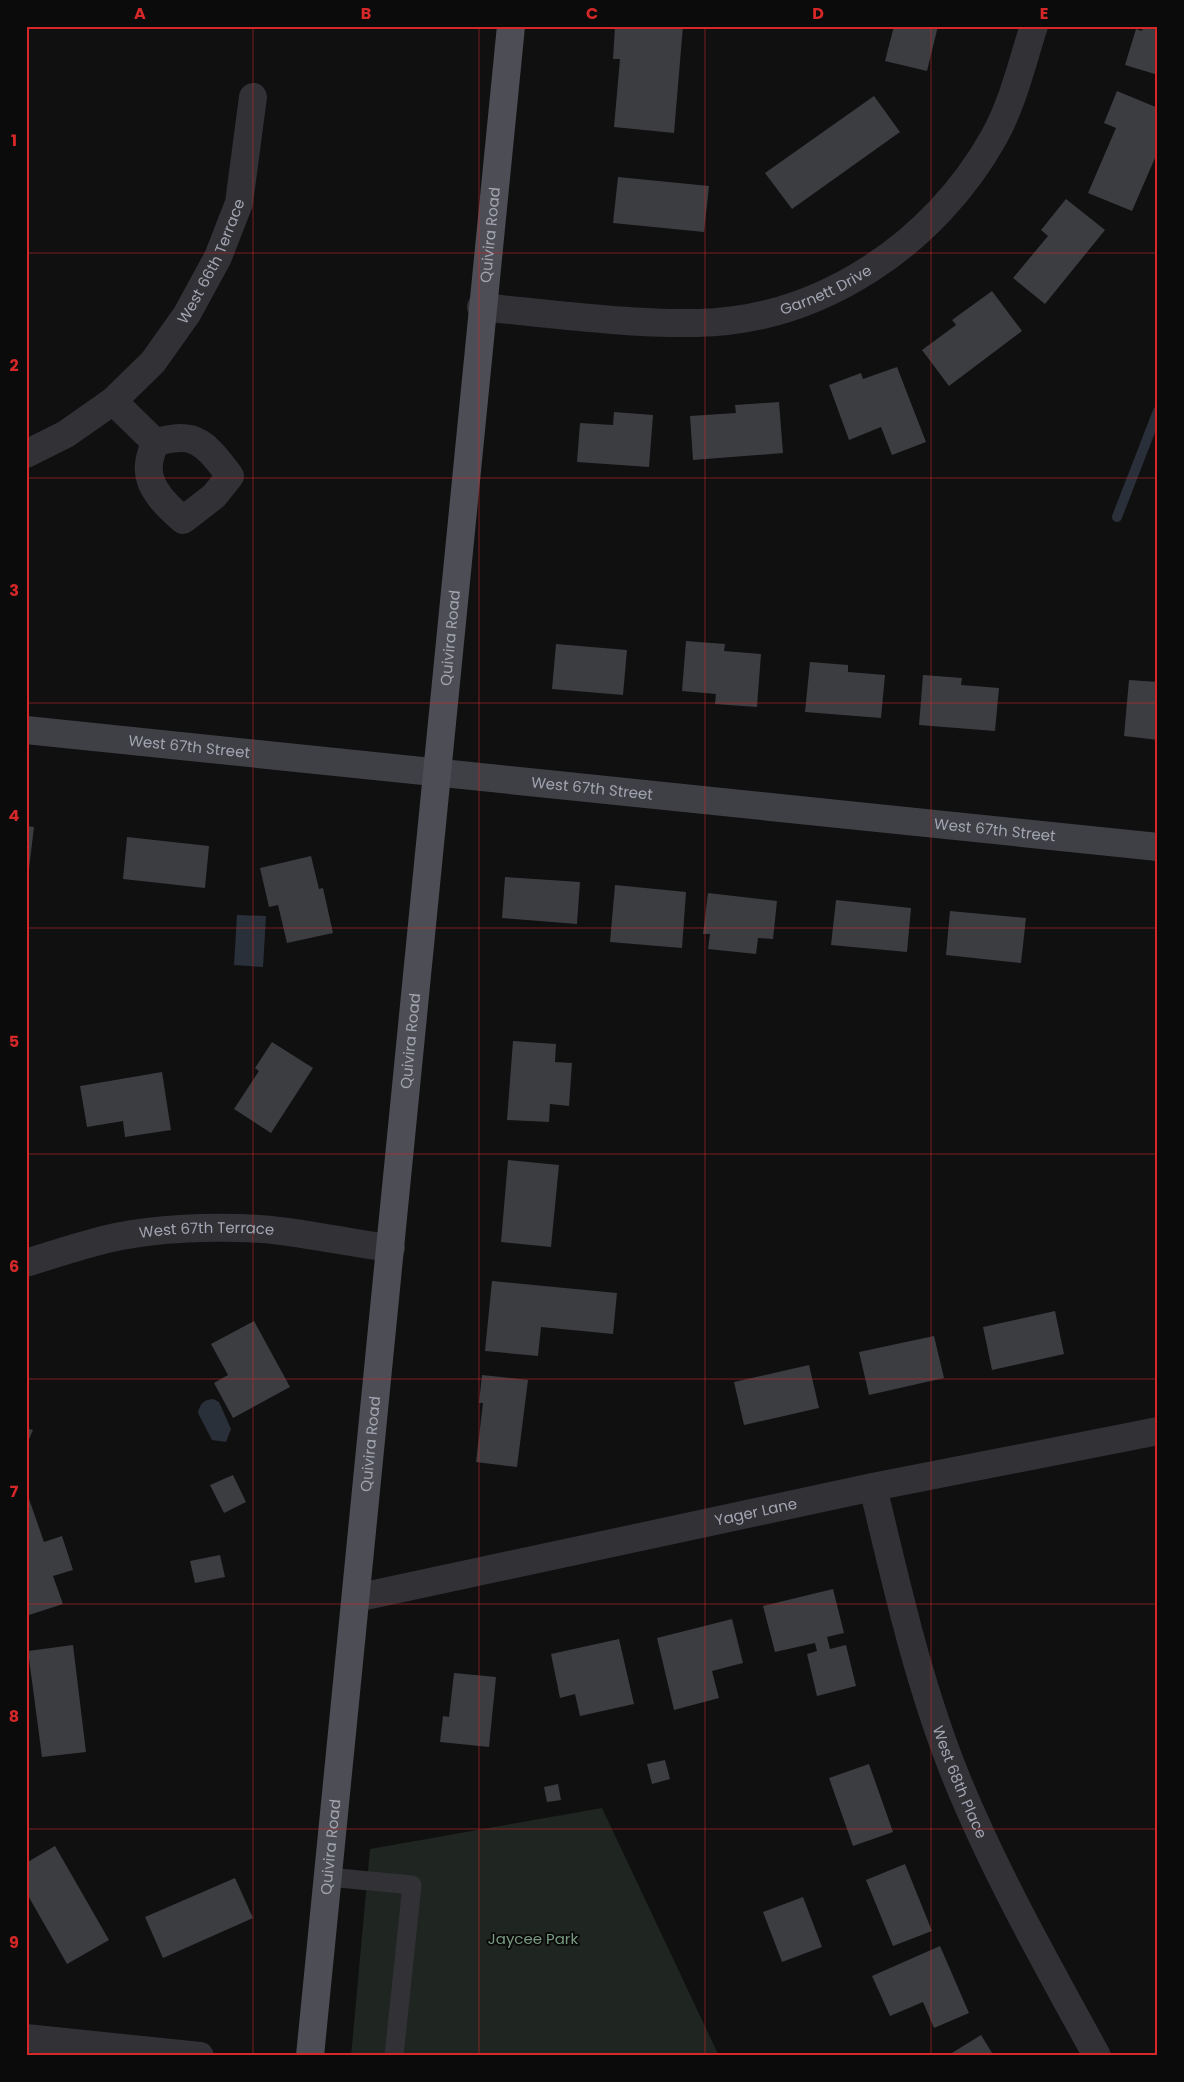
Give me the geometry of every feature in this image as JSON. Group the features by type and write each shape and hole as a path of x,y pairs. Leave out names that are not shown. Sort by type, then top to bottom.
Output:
{"main road":[{"name":"Quivira Road","path":"310,2056 391,1248 481,307 511,26"}],"street":[{"name":"Garnett Drive","path":"481,307 634,321 698,323 738,320 794,306 853,280 907,244 934,219 969,178 995,135 1014,89 1034,26"},
{"name":"West 66th Terrace","path":"26,454 66,434 113,401 153,362 187,314 218,257 238,203 253,97"},
{"path":"113,401 155,442"},
{"name":"West 67th Street","path":"26,730 436,774 1158,847"},
{"name":"West 67th Terrace","path":"26,1263 94,1242 161,1231 237,1228 330,1237 348,1243 391,1248"},
{"name":"Yager Lane","path":"356,1598 873,1488 1158,1431"},
{"name":"West 68th Place","path":"873,1488 907,1628 958,1782 1029,1932 1097,2056"},
{"path":"26,2038 200,2056"}],"lane":[{"path":"328,1877 412,1885 394,2056"}],"green space":[{"name":"Jaycee Park","path":"602,1808 719,2056 351,2056 370,1849"}],"shaded area":[{"path":"237,915 266,916 263,967 234,965"},
{"path":"213,1399 219,1402 231,1429 226,1442 212,1440 198,1413 202,1403"}],"building":[{"path":"615,26 683,26 674,133 614,127 620,59 613,59"},
{"path":"894,26 938,26 927,71 885,61"},
{"path":"1143,26 1158,26 1158,75 1125,65 1136,29 1142,31"},
{"path":"1117,91 1158,108 1158,151 1132,211 1088,193 1116,128 1104,123"},
{"path":"874,96 900,132 792,209 765,173"},
{"path":"618,177 709,186 704,232 613,223"},
{"path":"1066,199 1105,230 1045,304 1013,278 1048,236 1041,230"},
{"path":"992,291 1022,331 949,386 922,350 956,325 952,320"},
{"path":"897,367 926,442 892,455 881,427 849,440 829,385 861,373 863,379"},
{"path":"779,402 783,453 693,460 690,416 736,413 735,405"},
{"path":"614,412 653,415 649,467 577,462 580,423 613,425"},
{"path":"686,641 725,644 724,651 761,654 757,707 715,704 716,694 682,691"},
{"path":"556,644 627,650 623,695 552,689"},
{"path":"810,662 848,665 848,672 885,675 881,718 805,712"},
{"path":"923,675 962,678 961,685 999,688 995,731 919,725"},
{"path":"1129,680 1158,682 1158,740 1124,736"},
{"path":"26,826 34,827 29,869 26,869"},
{"path":"127,837 209,846 205,888 123,879"},
{"path":"311,856 319,889 323,888 333,933 287,943 278,905 269,907 260,868"},
{"path":"505,877 580,882 577,924 502,918"},
{"path":"615,885 686,892 682,948 610,942"},
{"path":"708,893 777,901 773,939 758,938 756,954 708,949 710,934 703,934"},
{"path":"836,900 911,908 907,952 831,945"},
{"path":"950,911 1026,918 1021,963 946,955"},
{"path":"513,1041 556,1044 555,1062 572,1063 569,1106 550,1104 549,1122 507,1120"},
{"path":"272,1042 313,1068 271,1133 234,1109 259,1071 255,1068"},
{"path":"162,1072 171,1130 125,1137 123,1121 87,1127 80,1086"},
{"path":"508,1160 559,1165 551,1247 501,1242"},
{"path":"492,1281 617,1293 613,1334 541,1327 538,1356 485,1351"},
{"path":"1055,1311 1064,1354 992,1370 983,1327"},
{"path":"254,1321 290,1387 233,1418 214,1383 228,1375 211,1344"},
{"path":"934,1336 944,1378 869,1395 859,1352"},
{"path":"809,1365 819,1408 744,1425 734,1382"},
{"path":"482,1375 528,1380 517,1467 476,1462 483,1403 479,1403"},
{"path":"26,1428 33,1430 26,1446"},
{"path":"233,1475 246,1502 224,1513 210,1485"},
{"path":"26,1496 28,1496 44,1542 62,1536 73,1570 53,1576 63,1604 26,1616"},
{"path":"220,1555 225,1577 195,1583 190,1561"},
{"path":"833,1589 844,1633 827,1637 830,1649 846,1645 856,1686 817,1696 807,1654 817,1651 815,1643 775,1652 763,1606"},
{"path":"732,1619 743,1663 712,1671 719,1698 674,1710 657,1638"},
{"path":"619,1639 634,1704 580,1716 575,1694 560,1698 551,1654"},
{"path":"73,1645 86,1752 42,1757 28,1651"},
{"path":"454,1673 496,1677 489,1747 440,1742 443,1716 449,1717"},
{"path":"665,1760 670,1779 652,1784 647,1764"},
{"path":"869,1764 893,1832 853,1846 829,1778"},
{"path":"558,1784 561,1800 547,1802 544,1787"},
{"path":"55,1846 109,1940 67,1964 26,1892 26,1863"},
{"path":"905,1864 932,1931 893,1946 866,1880"},
{"path":"235,1878 253,1918 163,1958 145,1917"},
{"path":"803,1897 822,1947 782,1962 763,1912"},
{"path":"940,1946 969,2013 934,2028 923,2002 890,2016 872,1976"},
{"path":"981,2035 994,2056 947,2056"}],"waterway":[{"path":"1117,517 1158,411"}]}
